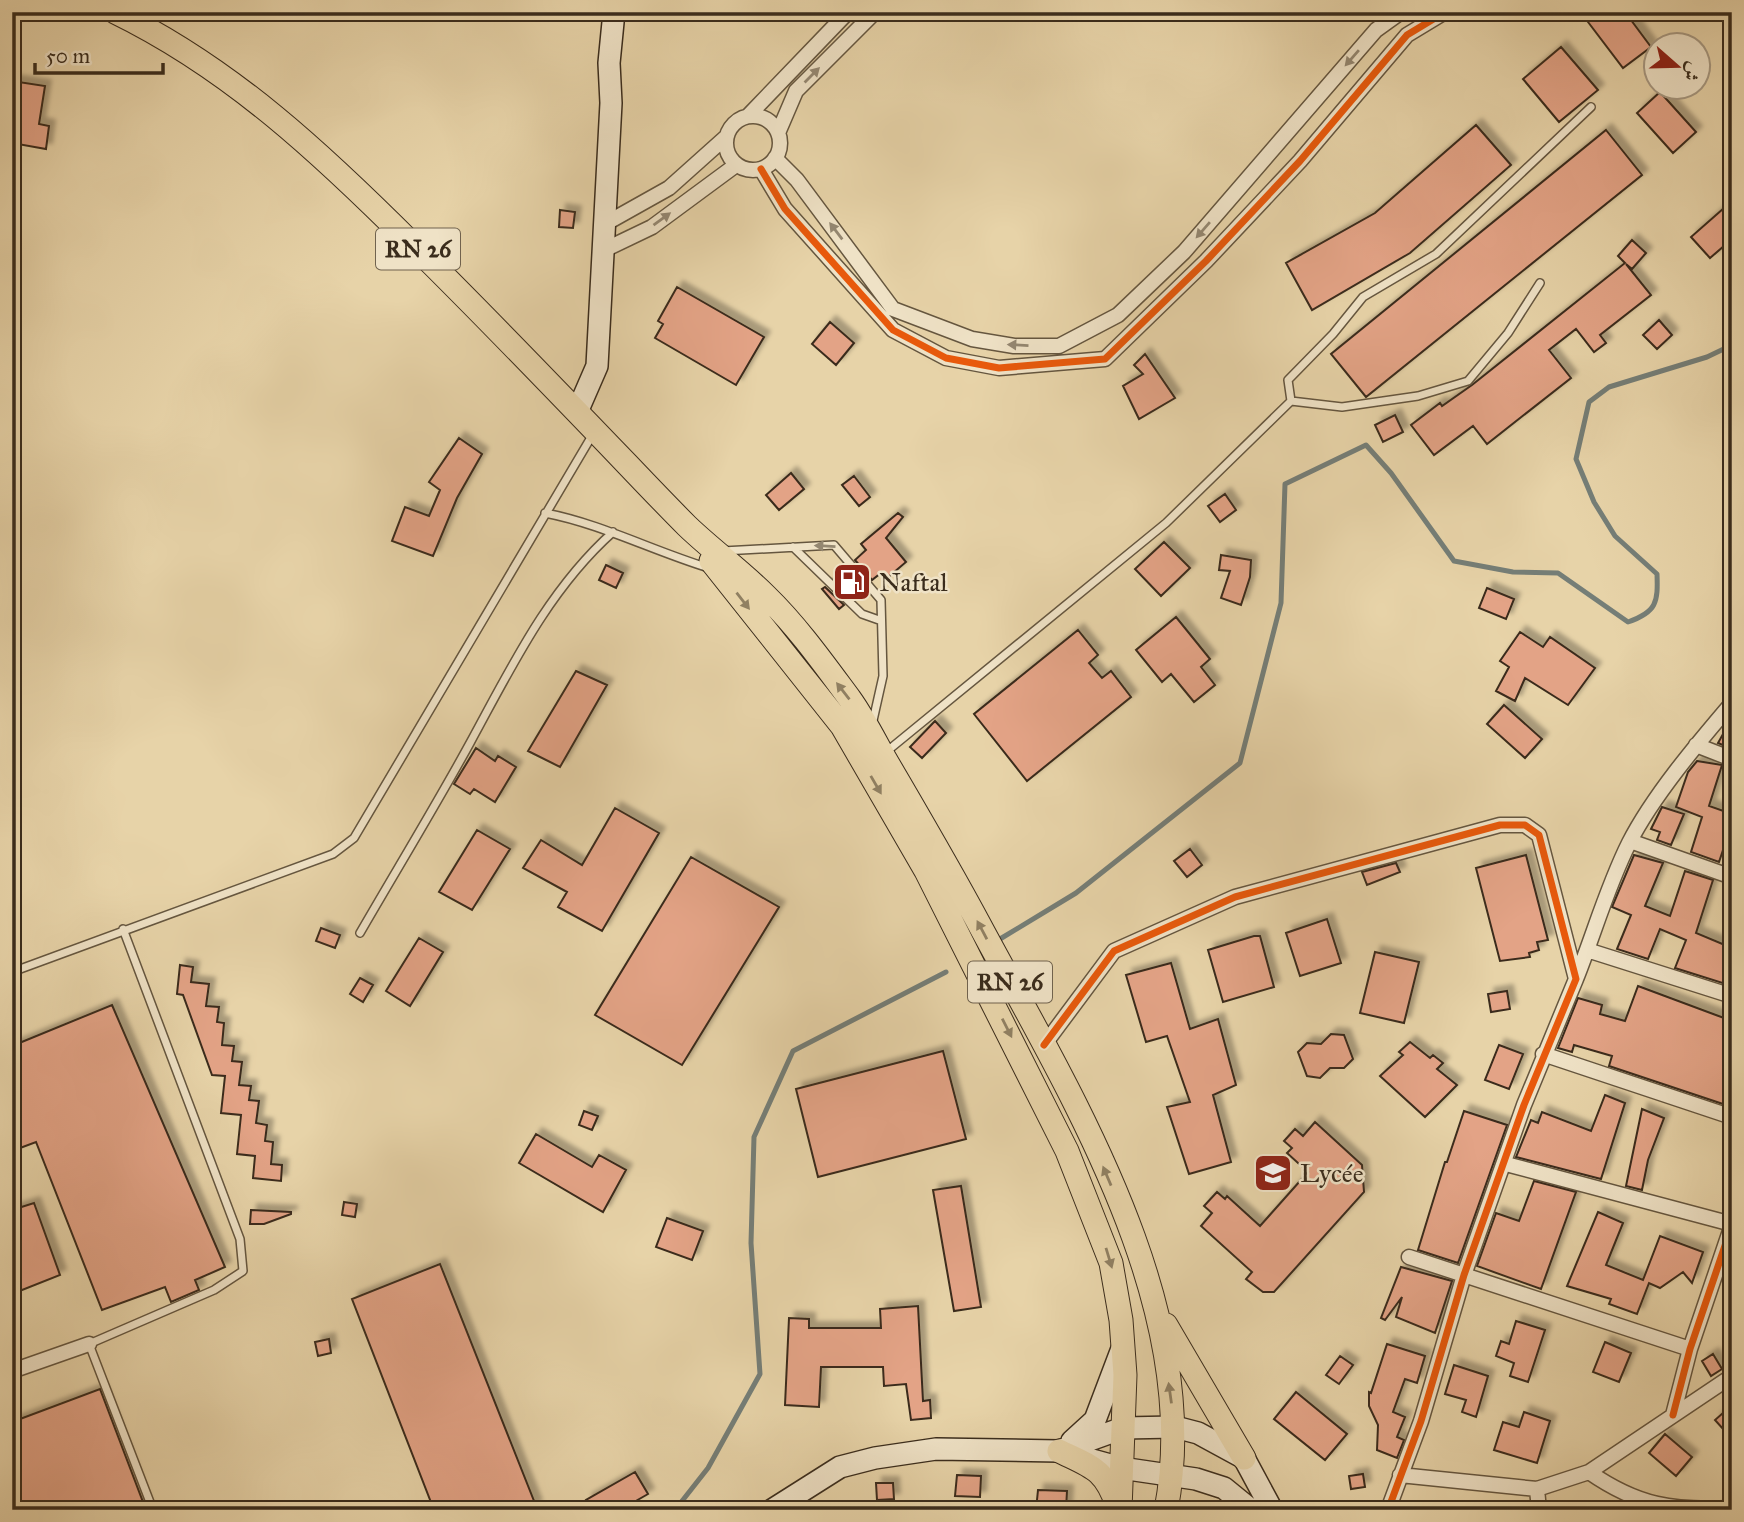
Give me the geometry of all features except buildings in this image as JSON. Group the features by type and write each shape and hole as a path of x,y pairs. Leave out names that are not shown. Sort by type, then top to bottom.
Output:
{"main road":[{"name":"RN 26","path":"115,12 159,34 222,75 296,131 456,286 688,527 717,561 842,726 926,871 1067,1150 1111,1264 1123,1346 1119,1510"},
{"path":"578,412 597,366 611,103 609,62 614,12"},
{"name":"RN 26","path":"717,561 782,614 853,704 926,827 1044,1045 1101,1161 1157,1310 1175,1427 1173,1477 1166,1510"},
{"path":"1157,1310 1272,1510"},
{"path":"1059,1451 1095,1420 1123,1346"},
{"path":"1059,1451 1123,1428 1175,1427 1198,1433 1244,1458"},
{"path":"772,1510 840,1467 875,1458 936,1449 1059,1451 1121,1468 1196,1479 1224,1488 1251,1510"},
{"path":"1059,1451 1100,1471 1110,1483 1119,1510"}],"street":[{"path":"603,225 669,188 726,137 732,124 749,116 848,12"},
{"path":"778,133 796,91 875,12"},
{"path":"775,158 797,180 893,309 972,340 1014,346 1059,345 1118,315 1184,252 1376,30 1401,12"},
{"path":"761,169 785,209 893,331 946,358 999,368 1105,359 1206,261 1291,171 1407,35 1445,12"},
{"path":"726,137 726,151 736,165 753,170 761,169 775,158 780,142 778,133 767,119 749,116"},
{"path":"602,251 652,227 736,165"},
{"path":"1388,1510 1421,1421 1464,1275 1506,1164 1543,1054 1576,979 1608,889 1630,841 1696,745 1732,703"},
{"path":"1696,745 1732,759"},
{"path":"1044,1045 1114,951 1235,897 1500,825 1525,825 1539,835 1576,979"},
{"path":"1630,841 1732,877"},
{"path":"1587,950 1732,996"},
{"path":"1543,1054 1732,1117"},
{"path":"1506,1164 1732,1225 1690,1349 1673,1415"},
{"path":"1409,1257 1690,1349"},
{"path":"12,1371 89,1344"},
{"path":"1400,1475 1537,1489 1589,1472 1732,1376"},
{"path":"1589,1472 1608,1485 1648,1504 1706,1509 1732,1508"},
{"path":"1537,1489 1539,1510"}],"lane":[{"path":"1291,401 1289,380 1363,298 1436,254 1591,107"},
{"path":"1291,401 1342,407 1418,396 1468,381 1508,333 1540,283"},
{"path":"882,754 1166,523 1291,401"},
{"path":"12,972 122,929 332,854 354,838 595,431"},
{"path":"545,513 586,521 613,532 717,561 793,547 834,545 881,600 879,620 883,676 870,732"},
{"path":"360,933 469,744 524,641 584,558 613,532"},
{"path":"793,547 862,614 879,620"},
{"path":"122,929 240,1239 243,1271 214,1290 89,1344 153,1510"}],"waterway":[{"path":"1000,939 1076,893 1240,763 1281,603 1285,484 1366,445 1391,473 1454,561 1513,572 1558,573 1628,622 1645,614 1654,605 1657,574 1615,536 1594,502 1576,459 1589,402 1609,387 1707,357 1732,345"},
{"path":"675,1510 708,1468 760,1374 751,1243 754,1137 793,1051 946,972"}],"cycle path":[{"path":"761,169 785,209 893,330 946,358 999,368 1105,359 1206,261 1300,161 1407,35 1445,12"},
{"path":"1044,1045 1114,951 1235,897 1500,825 1525,825 1539,835 1576,979 1524,1105 1464,1275 1421,1421 1388,1510"},
{"path":"1673,1415 1690,1349 1732,1225"}],"place":[{"name":"Naftal","path":"852,582"},
{"name":"Lycée","path":"1273,1173"}]}
